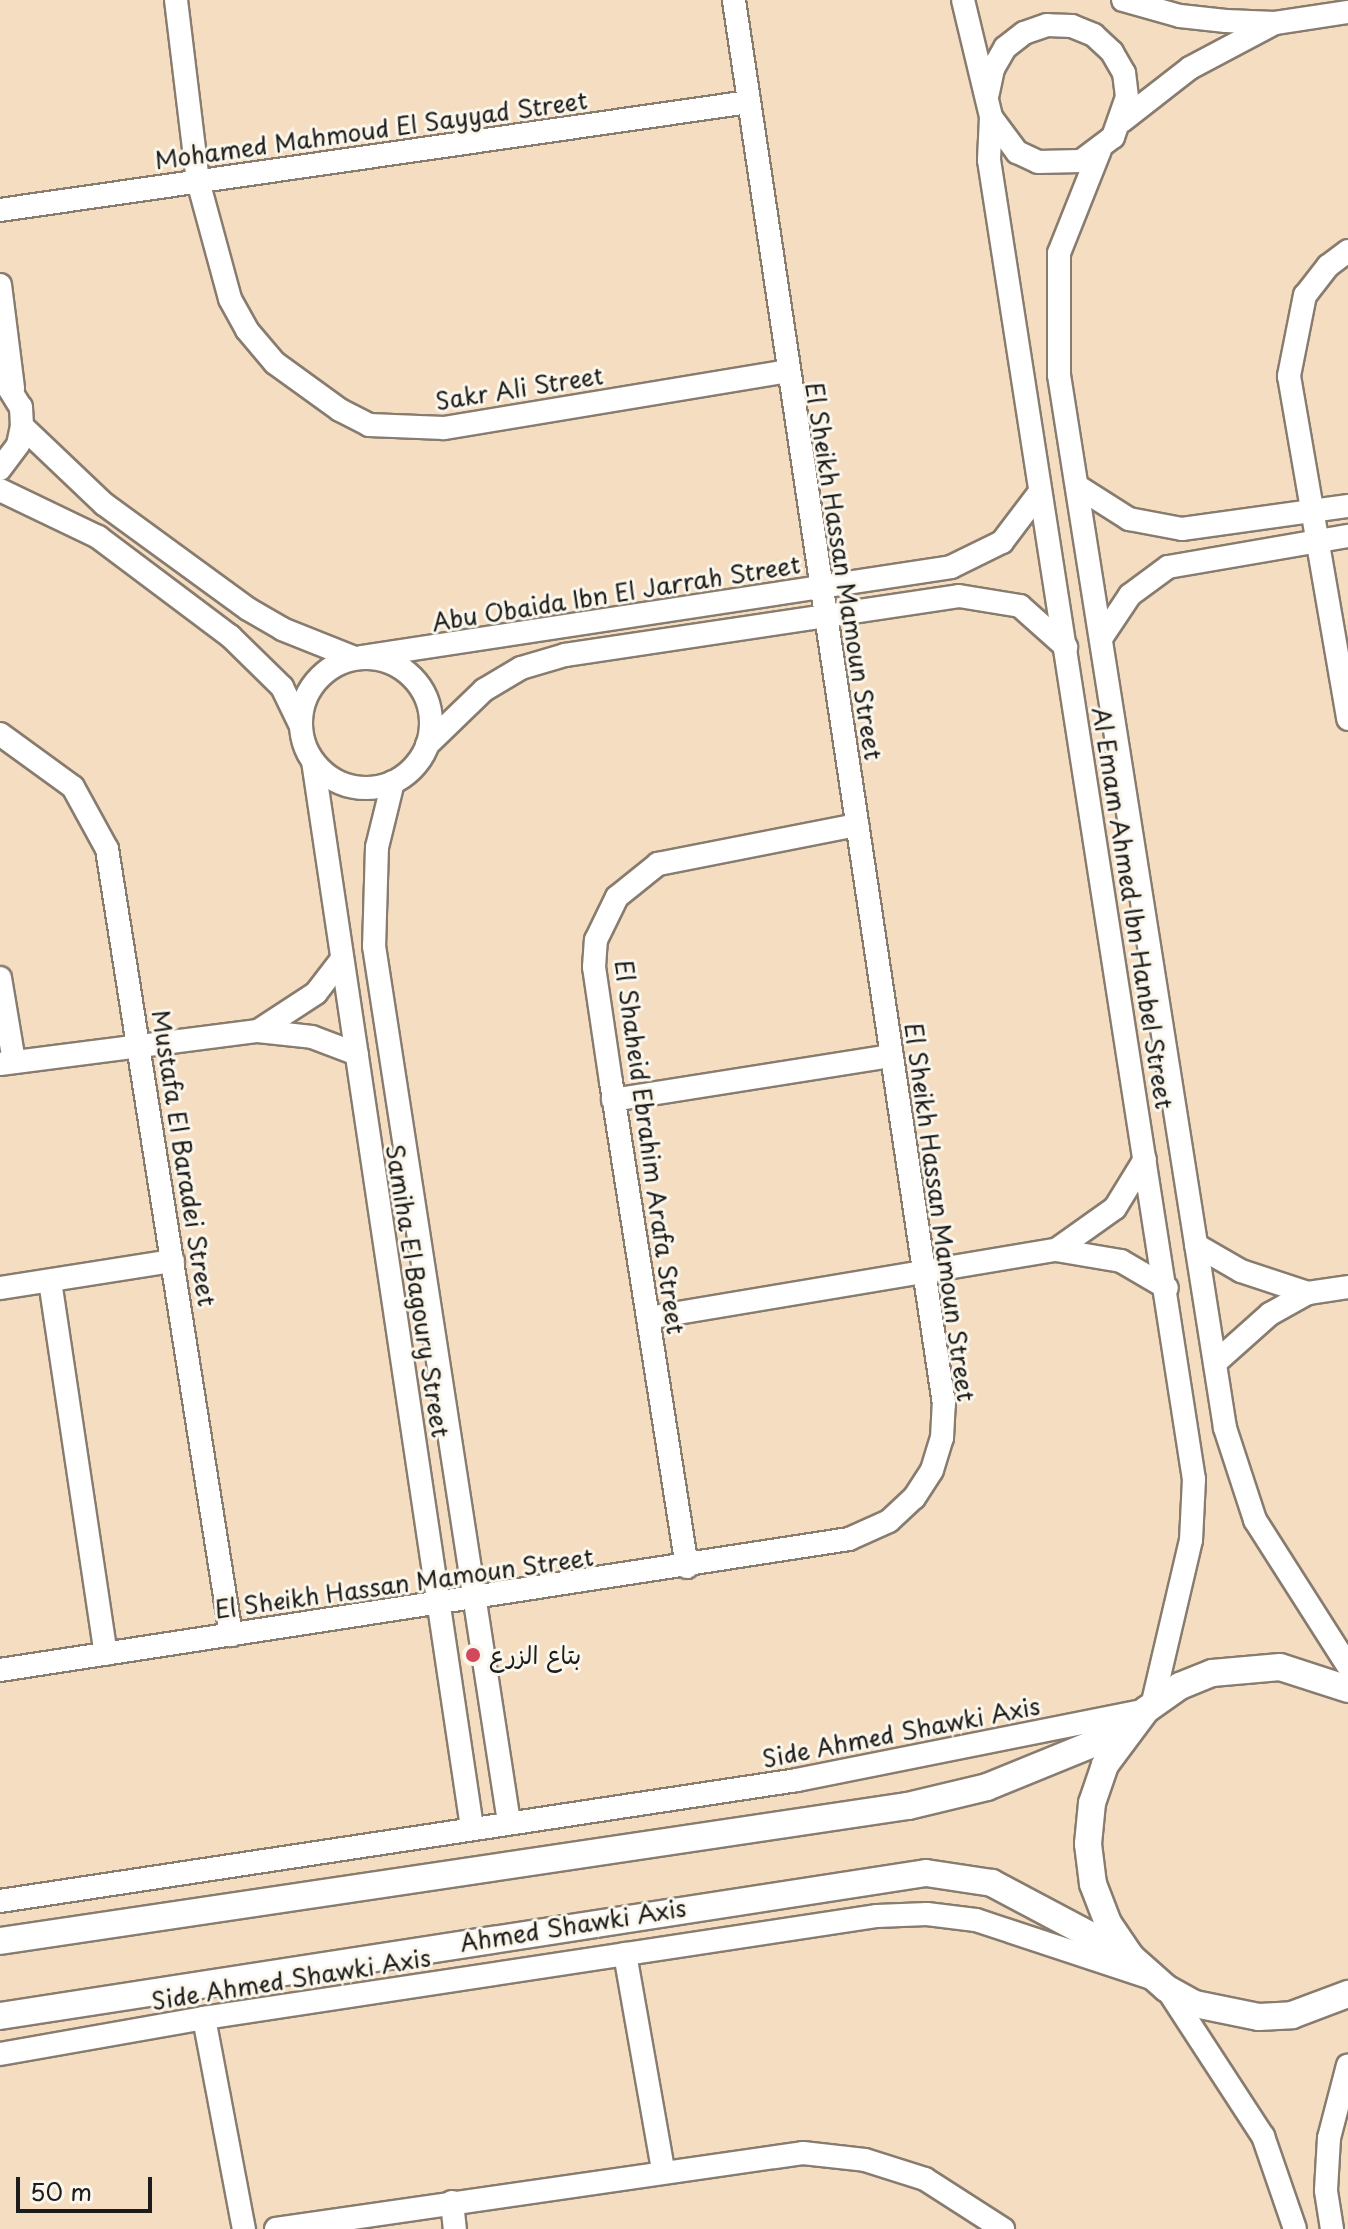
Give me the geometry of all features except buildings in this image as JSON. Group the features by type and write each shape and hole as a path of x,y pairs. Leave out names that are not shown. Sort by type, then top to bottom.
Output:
{"main road":[{"path":"1348,1689 1292,1669 1246,1667 1212,1673 1149,1708 1127,1730 1105,1765 1092,1803 1088,1844 1103,1910 1131,1957 1160,1983 1195,2004 1259,2017 1292,2015 1348,1994"},
{"path":"0,1941 908,1806 987,1787 1127,1730"},
{"name":"Ahmed Shawki Axis","path":"0,2016 926,1873 992,1883 1131,1957"}],"street":[{"name":"Sakr Ali Street","path":"176,0 198,181 213,247 247,330 308,390 369,425 444,428 787,371"},
{"name":"El Sheikh Hassan Mamoun Street","path":"0,1670 687,1567 849,1539 889,1521 914,1498 939,1449 944,1404 787,371 734,0"},
{"path":"963,0 973,52 988,93 991,117 1017,152 1038,162 1081,161 1100,150 1122,121 1172,80 1275,23"},
{"path":"1123,0 1211,19 1275,23 1348,12"},
{"path":"1211,19 1223,33 1219,53"},
{"path":"988,93 993,69 1015,41 1047,25 1072,26 1094,35 1112,52 1125,85 1122,121"},
{"name":"Mohamed Mahmoud El Sayyad Street","path":"0,210 749,102"},
{"name":"Al Emam Ahmed Ibn Hanbel Street","path":"991,117 989,160 1025,381 1039,493 1167,1288 1194,1509 1149,1708"},
{"name":"Al Emam Ahmed Ibn Hanbel Street","path":"1100,150 1059,253 1059,375 1215,1363 1239,1484 1271,1548 1348,1666"},
{"path":"1348,251 1328,266 1305,295 1295,329 1289,376 1348,719"},
{"path":"0,285 6,381 22,426 18,445 0,469"},
{"path":"1025,381 1059,375"},
{"name":"Abu Obaida Ibn El Jarrah Street","path":"22,426 104,504 248,609 295,636 358,658 821,588 976,559 1008,537 1039,493"},
{"path":"1077,486 1102,506 1158,527 1199,529 1348,506"},
{"path":"0,490 98,537 230,636 276,679 300,724 313,761 349,786 393,782 420,760 427,745 453,715 484,690 546,660 981,596 1020,606 1066,647"},
{"path":"1102,637 1130,595 1168,567 1348,536"},
{"path":"300,724 304,702 315,681 333,666 358,658 387,660 417,684 431,719 427,745"},
{"name":"Mustafa El Baradei Street","path":"0,734 49,764 93,816 115,883 231,1635"},
{"name":"Samiha El Bagoury Street","path":"313,761 472,1827"},
{"name":"Samiha El Bagoury Street","path":"393,782 377,847 374,946 509,1822"},
{"name":"El Shaheid Ebrahim Arafa Street","path":"687,1567 613,1100 594,967 596,940 617,897 635,878 684,856 857,825"},
{"path":"258,1031 316,993 342,959"},
{"path":"0,978 7,1063 258,1031 312,1037 357,1054"},
{"path":"613,1100 892,1056"},
{"path":"1056,1250 1115,1208 1144,1147 1179,1130"},
{"path":"1196,1245 1231,1267 1308,1293"},
{"path":"648,1318 1056,1250 1121,1261 1167,1288"},
{"path":"0,1288 173,1261"},
{"path":"50,1281 106,1654"},
{"path":"1215,1363 1270,1314 1308,1293 1348,1287"},
{"name":"Side Ahmed Shawki Axis","path":"0,1901 879,1767 1149,1708"},
{"name":"Side Ahmed Shawki Axis","path":"0,2054 204,2018 877,1916 927,1914 976,1920 1160,1983"},
{"path":"625,1954 663,2169"},
{"path":"1160,1983 1263,2136 1295,2229"},
{"path":"204,2018 244,2229"},
{"path":"1332,2229 1326,2190 1329,2138 1348,2065"},
{"path":"276,2229 663,2169 803,2153 865,2160 925,2179 1003,2229"},
{"path":"452,2202 455,2229"}],"place":[{"name":"بتاع الزرع","path":"473,1655"}]}
